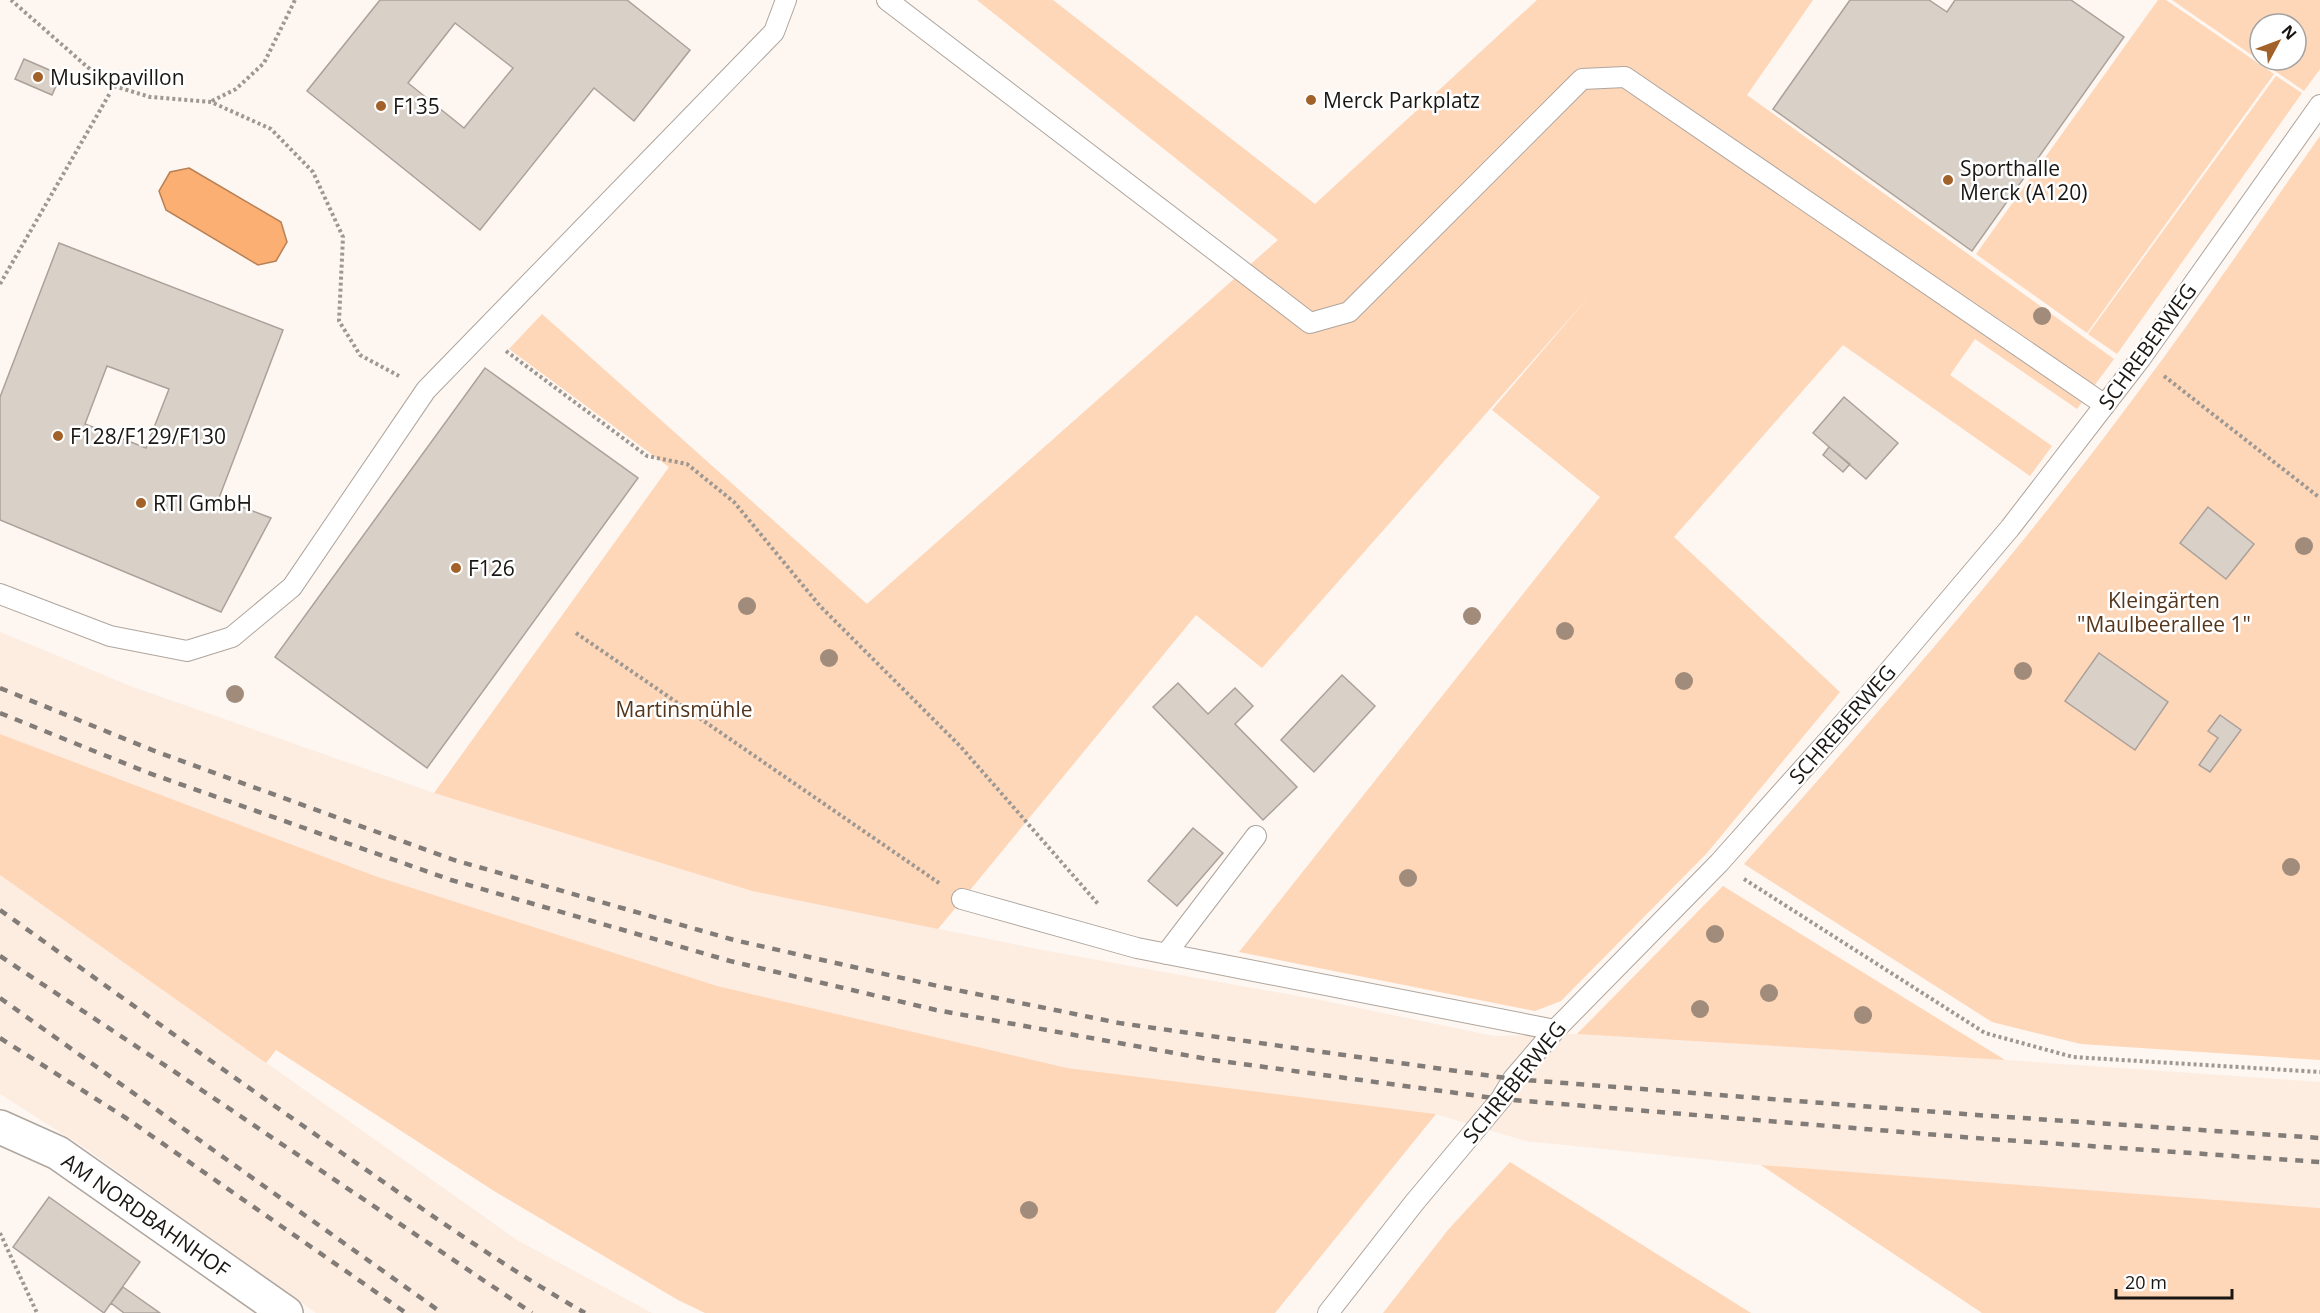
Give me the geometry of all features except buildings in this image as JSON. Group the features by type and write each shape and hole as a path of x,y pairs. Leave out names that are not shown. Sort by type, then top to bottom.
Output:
{"street":[{"name":"AM NORDBAHNHOF","path":"0,1127 58,1153 286,1313"}],"lane":[{"path":"0,594 110,636 187,651 232,637 292,587 426,390 774,32 786,0"},
{"path":"887,0 1310,323 1349,312 1582,79 1625,77 2105,405"},
{"name":"SCHREBERWEG","path":"1328,1313 1414,1203 1501,1099 1513,1079 1555,1030 1719,863 1867,697 2010,528 2141,358 2320,105"},
{"path":"1166,954 1256,836"},
{"path":"962,899 1137,948 1555,1030"}],"path":[{"path":"11,0 92,72 114,86 150,97 211,102 271,129 313,172 343,237 339,321 360,355 426,390"},
{"path":"211,102 236,89 264,63 295,0"},
{"path":"0,284 114,86"},
{"path":"482,333 647,456 687,464 734,502 820,606 960,746 1137,948"},
{"path":"2141,358 2320,498"},
{"path":"576,633 962,899"},
{"path":"1719,863 1985,1033 2073,1057 2320,1072"},
{"path":"0,1233 37,1313"}],"shaded area":[{"path":"189,168 281,222 287,242 276,261 258,265 166,210 159,191 170,172"},
{"path":"0,632 130,686 434,793 752,891 1047,951 1320,1000 1494,1036 1577,1034 2320,1082 2320,1208 1761,1165 1526,1141 1436,1114 1067,1068 717,986 375,876 0,734"},
{"path":"0,875 517,1240 652,1313 316,1313 85,1148 0,1094"}],"green space":[{"name":"Martinsmühle","path":"977,0 1053,0 1315,204 1537,0 1813,0 1747,95 2114,359 2077,409 1975,339 1950,375 2052,446 2030,476 1843,345 1674,537 1840,692 1707,853 1561,1001 1535,1011 1239,952 1600,497 1492,410 1592,293 1262,668 1196,615 938,929 752,891 434,793 669,467 509,349 542,314 867,604 1278,240"},
{"path":"2158,0 2166,0 2248,56 2248,72 2274,74 2087,333 1976,254"},
{"path":"2172,0 2320,0 2320,69 2304,91 2276,72 2308,72 2308,12 2248,12 2248,52"},
{"path":"2276,76 2302,93 2117,354 2088,334"},
{"name":"Kleingärten \"Maulbeerallee 1\"","path":"2320,136 2320,1060 2081,1044 1992,1022 1744,864 1945,634 2043,516 2160,363"},
{"path":"0,734 375,876 717,986 1067,1068 1436,1114 1275,1313 705,1313 678,1300 494,1191 276,1050 266,1063 0,875"},
{"path":"1723,886 2005,1060 1577,1034"},
{"path":"1510,1162 1751,1313 1383,1313 1448,1230"},
{"path":"1761,1165 2320,1208 2320,1313 1982,1313"}],"railway":[{"path":"0,688 157,752 454,860 734,940 942,987 1119,1023 1513,1079 1977,1115 2320,1138"},
{"path":"0,713 146,772 451,880 730,961 936,1010 1213,1060 1501,1099 1975,1138 2320,1162"},
{"path":"0,910 431,1215 492,1256 585,1313"},
{"path":"0,956 532,1313"},
{"path":"0,998 442,1313"},
{"path":"0,1038 126,1118 406,1313"}],"place":[{"name":"Musikpavillon","path":"38,77"},
{"name":"Merck Parkplatz","path":"1311,100"},
{"name":"F135","path":"381,106"},
{"name":"Sporthalle Merck (A120)","path":"1948,180"},
{"name":"F128/F129/F130","path":"58,436"},
{"name":"RTI GmbH","path":"141,503"},
{"name":"F126","path":"456,568"}]}
